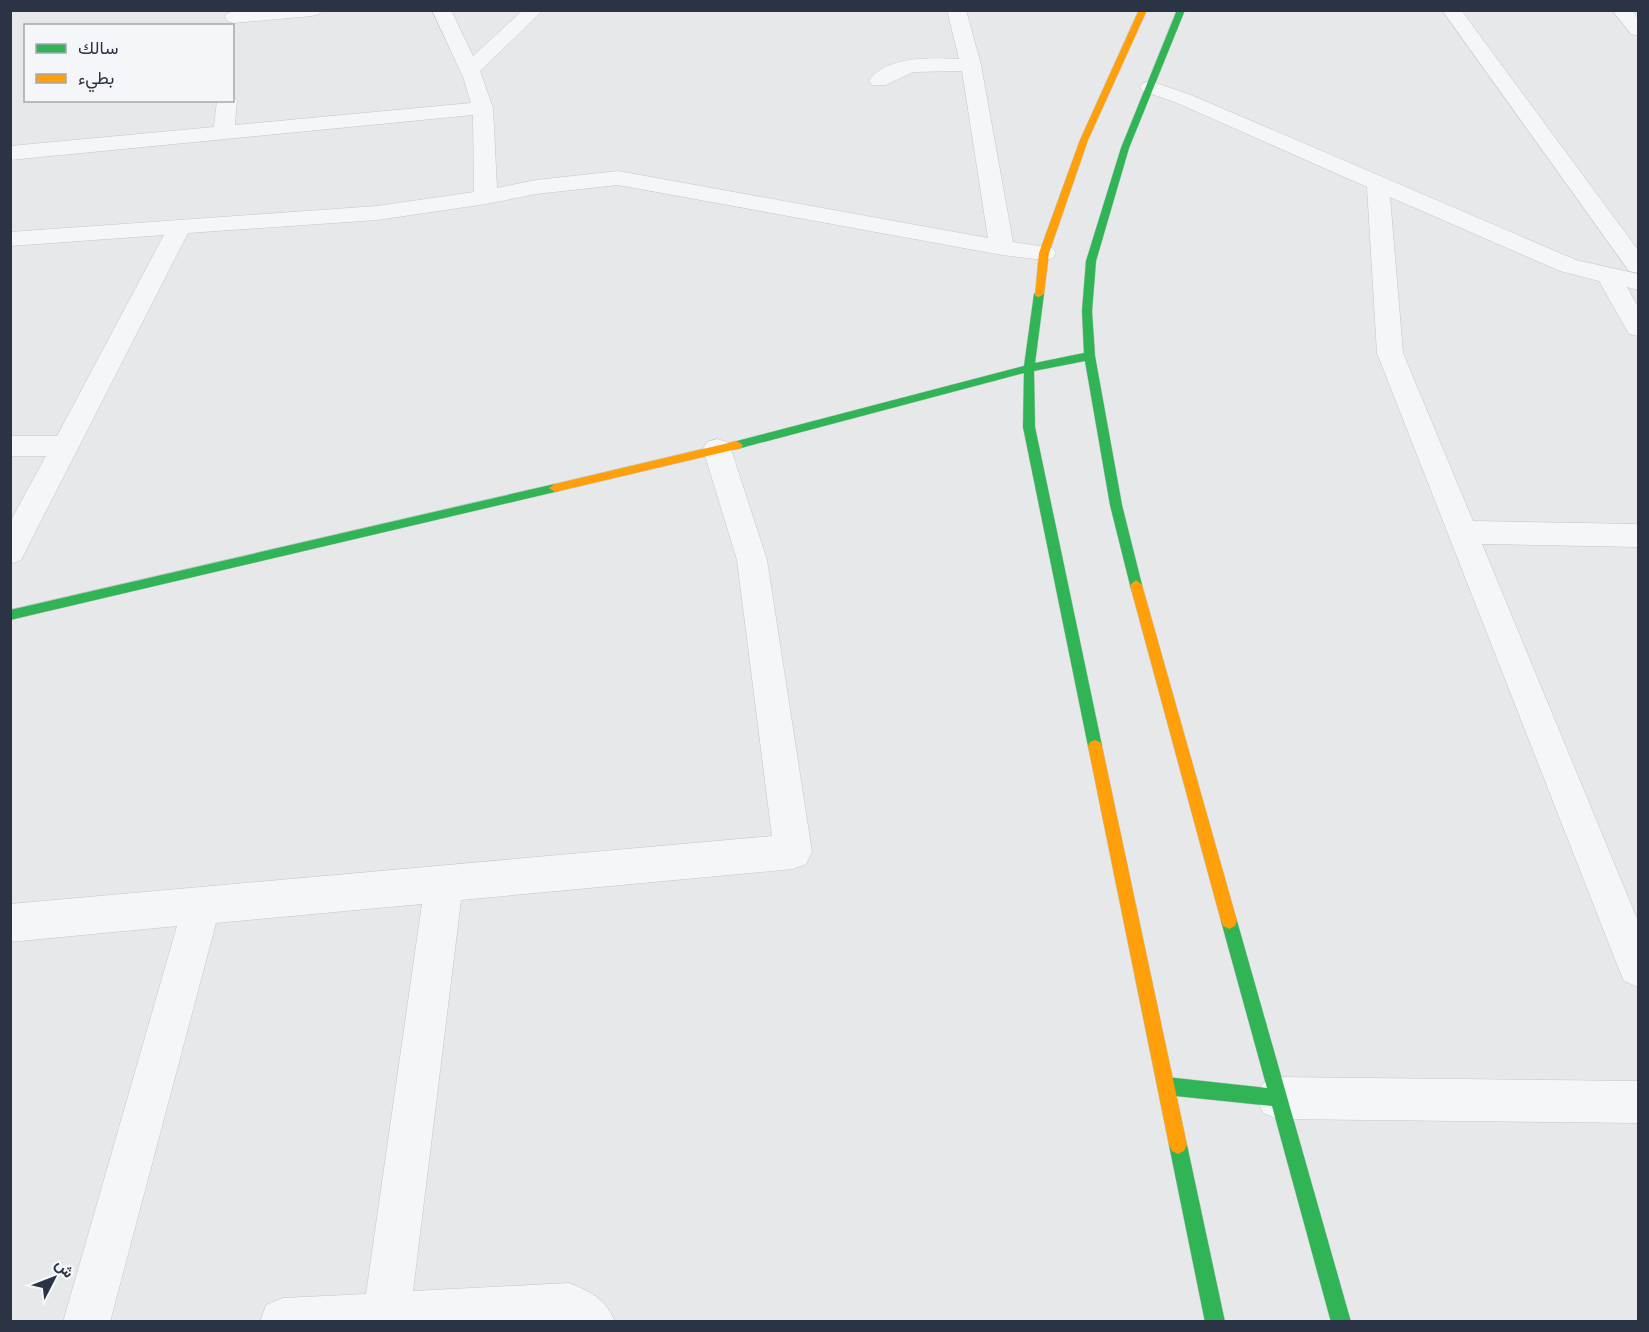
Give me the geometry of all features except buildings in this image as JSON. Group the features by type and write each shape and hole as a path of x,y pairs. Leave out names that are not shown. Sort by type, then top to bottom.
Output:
{"main road":[{"path":"1143,10 1084,140 1044,253 1029,368 1029,427 1215,1322"},
{"path":"1181,10 1125,148 1091,261 1087,311 1090,356 1116,505 1137,590 1341,1322"},
{"path":"10,615 678,460 1029,368 1090,356"},
{"path":"1166,1086 1278,1098"}],"street":[{"path":"234,21 312,10"},
{"path":"441,10 470,70 483,108 486,197"},
{"path":"470,70 534,10"},
{"path":"957,10 971,65 1002,248"},
{"path":"1451,10 1638,266"},
{"path":"1621,10 1638,30"},
{"path":"879,81 900,68 911,65 971,65"},
{"path":"1150,87 1184,99 1569,266 1638,282"},
{"path":"224,134 227,102"},
{"path":"10,153 483,108"},
{"path":"10,239 377,213 536,187 618,178 1002,248 1044,253"},
{"path":"1378,184 1390,353 1638,967"},
{"path":"10,552 180,227"},
{"path":"1608,275 1638,328"},
{"path":"10,447 65,446"},
{"path":"10,923 792,852 752,560 717,449"},
{"path":"1464,532 1638,535"},
{"path":"386,1316 444,884"},
{"path":"86,1322 202,906"},
{"path":"1278,1098 1638,1102"},
{"path":"283,1322 569,1306 592,1322"}],"traffic: fast":[{"path":"1136,585 1116,505 1090,356 1087,311 1091,261 1125,148 1181,10"},
{"path":"1039,294 1029,368 1029,427 1095,746"},
{"path":"737,445 1029,368 1090,356"},
{"path":"10,615 555,488"},
{"path":"1229,921 1341,1322"},
{"path":"1166,1086 1278,1098"},
{"path":"1178,1145 1215,1322"}],"traffic: slow":[{"path":"1039,294 1044,253 1084,140 1143,10"},
{"path":"555,488 737,445"},
{"path":"1136,585 1229,921"},
{"path":"1095,746 1178,1145"}]}
